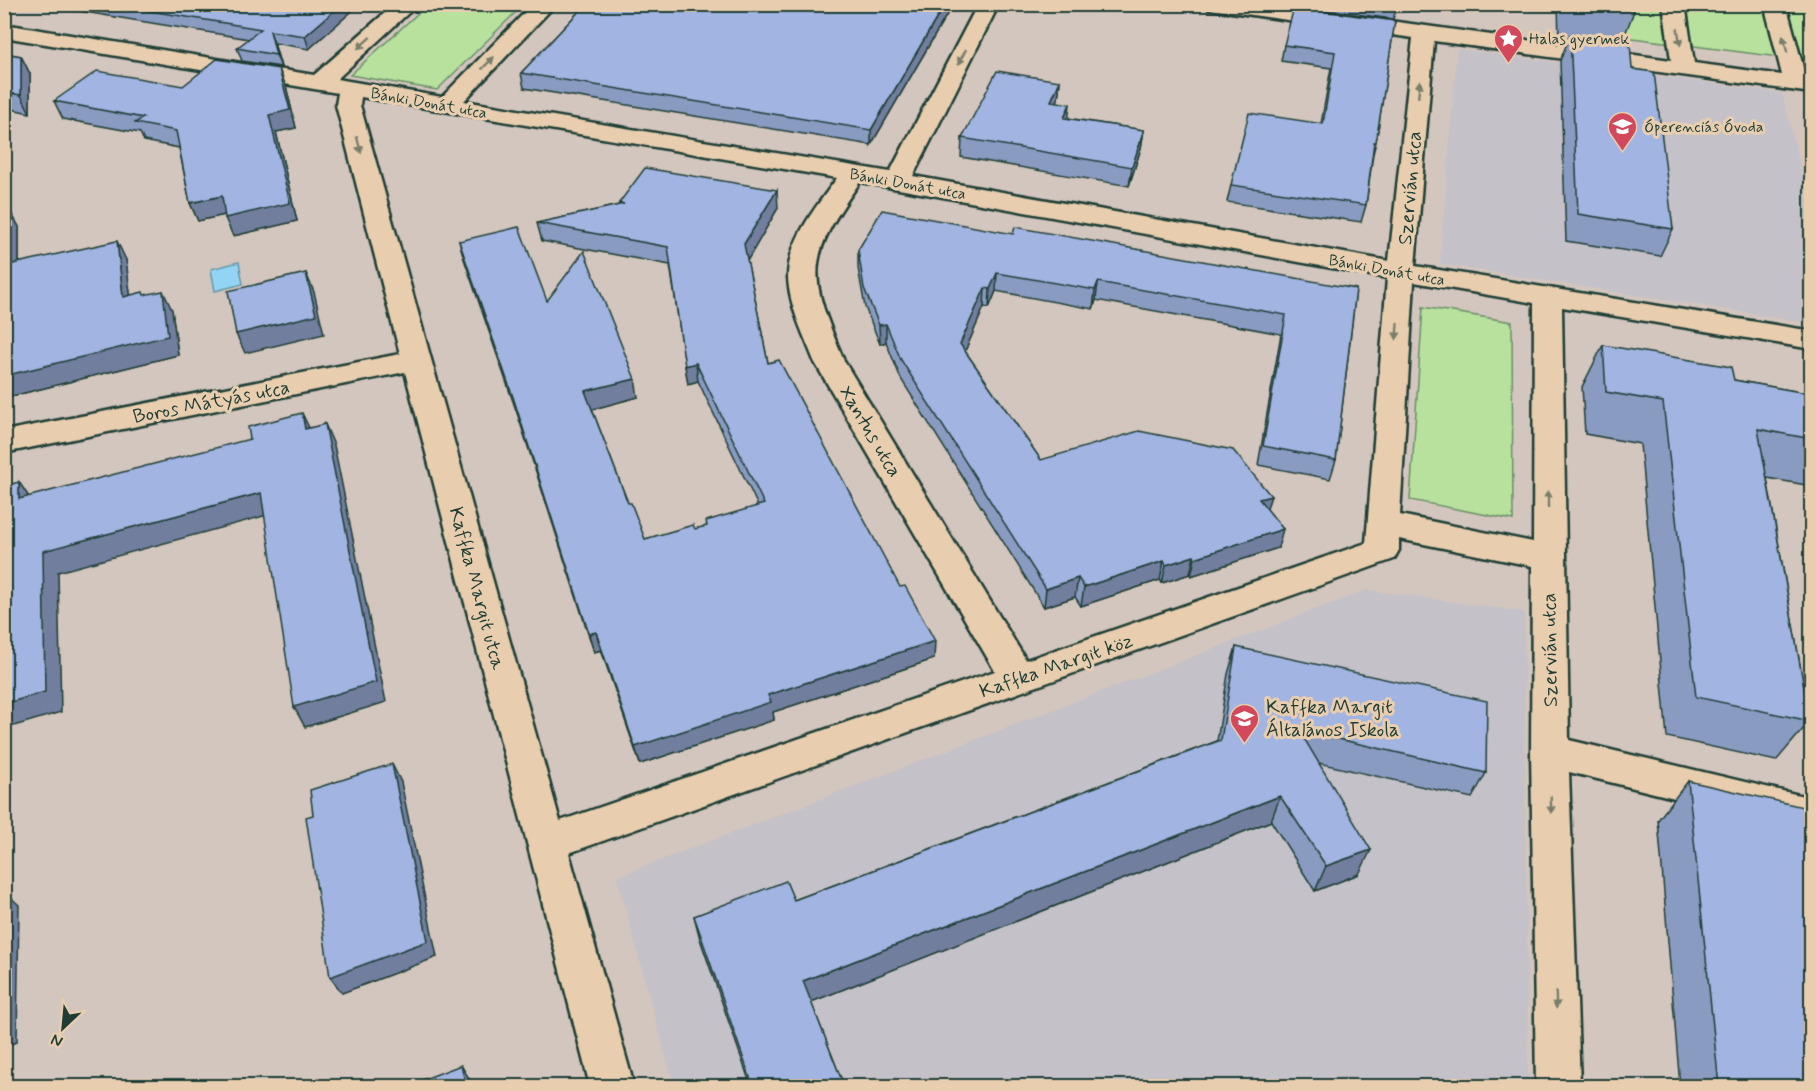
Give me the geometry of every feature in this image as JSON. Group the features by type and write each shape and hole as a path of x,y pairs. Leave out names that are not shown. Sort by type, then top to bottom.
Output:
{"street":[{"path":"319,83 408,4"},
{"path":"447,105 546,4"},
{"path":"898,181 989,4"},
{"path":"1217,4 1253,7 1804,85 1775,4"},
{"path":"1674,4 1684,69"},
{"name":"Bánki Donát utca","path":"4,30 898,181 1401,272 1812,340"},
{"name":"Szervián utca","path":"1383,524 1401,272 1424,33"},
{"name":"Kaffka Margit utca","path":"350,88 348,105 612,1086"},
{"name":"Xantus utca","path":"853,174 826,213 808,248 802,276 807,307 829,362 1018,678"},
{"name":"Szervián utca","path":"1548,296 1550,751 1558,1086"},
{"name":"Boros Mátyás utca","path":"4,442 417,360"},
{"path":"1383,524 1548,557"},
{"name":"Kaffka Margit köz","path":"547,843 1382,550 1383,524"},
{"path":"1550,751 1812,815"}],"shaded area":[{"name":"Óperenciás Óvoda","path":"1457,49 1782,93 1811,211 1811,323 1440,264"},
{"name":"Kaffka Margit Általános Iskola","path":"1367,590 1524,612 1528,1086 674,1086 617,877"}],"green space":[{"path":"427,5 523,5 437,90 350,75"},
{"path":"1615,5 1811,5 1811,61 1617,36"},
{"path":"1423,307 1512,322 1513,520 1410,500"}],"water":[{"path":"239,262 243,284 215,291 211,269"}],"building":[{"path":"107,4 342,4 305,36 270,31 276,55 237,48 261,29"},
{"path":"586,4 945,4 871,130 521,73"},
{"path":"1584,4 1634,4 1634,11"},
{"path":"1294,7 1395,21 1376,142 1374,142 1366,205 1231,185 1249,113 1323,124 1335,52 1284,45"},
{"path":"1570,35 1630,43 1632,69 1654,72 1673,229 1578,214"},
{"path":"4,53 21,56 21,95 4,92"},
{"path":"217,59 279,69 290,110 269,115 290,203 225,218 222,196 190,203 176,131 135,123 143,118 54,101 97,71 183,86"},
{"path":"997,71 1060,81 1051,101 1070,104 1064,118 1144,130 1132,167 962,138"},
{"path":"645,168 777,190 744,244 768,363 779,360 900,587 905,586 935,641 768,695 771,702 635,747 596,632 589,634 513,397 459,241 519,227 547,301 584,251 635,379 585,391 628,503 631,503 645,539 693,525 695,529 707,526 706,521 764,504 696,363 685,366 668,247 537,223 624,204 619,203"},
{"path":"9,208 8,265 117,241 123,297 143,292 144,295 163,291 168,336 4,376 4,209"},
{"path":"882,210 1013,234 1015,227 1356,289 1336,460 1263,446 1286,315 1098,282 1095,290 997,273 990,289 985,288 960,344 1041,460 1139,431 1233,450 1271,496 1259,499 1283,529 1195,558 1194,556 1166,565 1164,561 1084,587 1078,578 1046,589 901,360 886,324 879,325 864,288 858,250"},
{"path":"306,273 316,315 236,334 228,291"},
{"path":"1603,345 1731,367 1734,380 1812,394 1812,439 1758,429 1810,721 1696,697 1663,402 1606,392"},
{"path":"302,413 305,429 325,424 376,682 294,707 261,493 43,551 45,692 4,704 4,486 19,482 19,499 250,439 248,427"},
{"path":"1236,647 1487,701 1486,773 1299,730 1371,850 1326,866 1280,796 803,981 844,1086 753,1086 694,916 786,881 794,900 1221,740"},
{"path":"392,764 428,941 330,977 306,817 313,815 310,790"},
{"path":"1688,781 1812,809 1812,1086 1719,1086"},
{"path":"461,1065 466,1086 406,1086"}],"place":[{"name":"Halas gyermek","path":"1508,64"},
{"name":"Óperenciás Óvoda","path":"1623,152"},
{"name":"Kaffka Margit Általános Iskola","path":"1245,744"}]}
